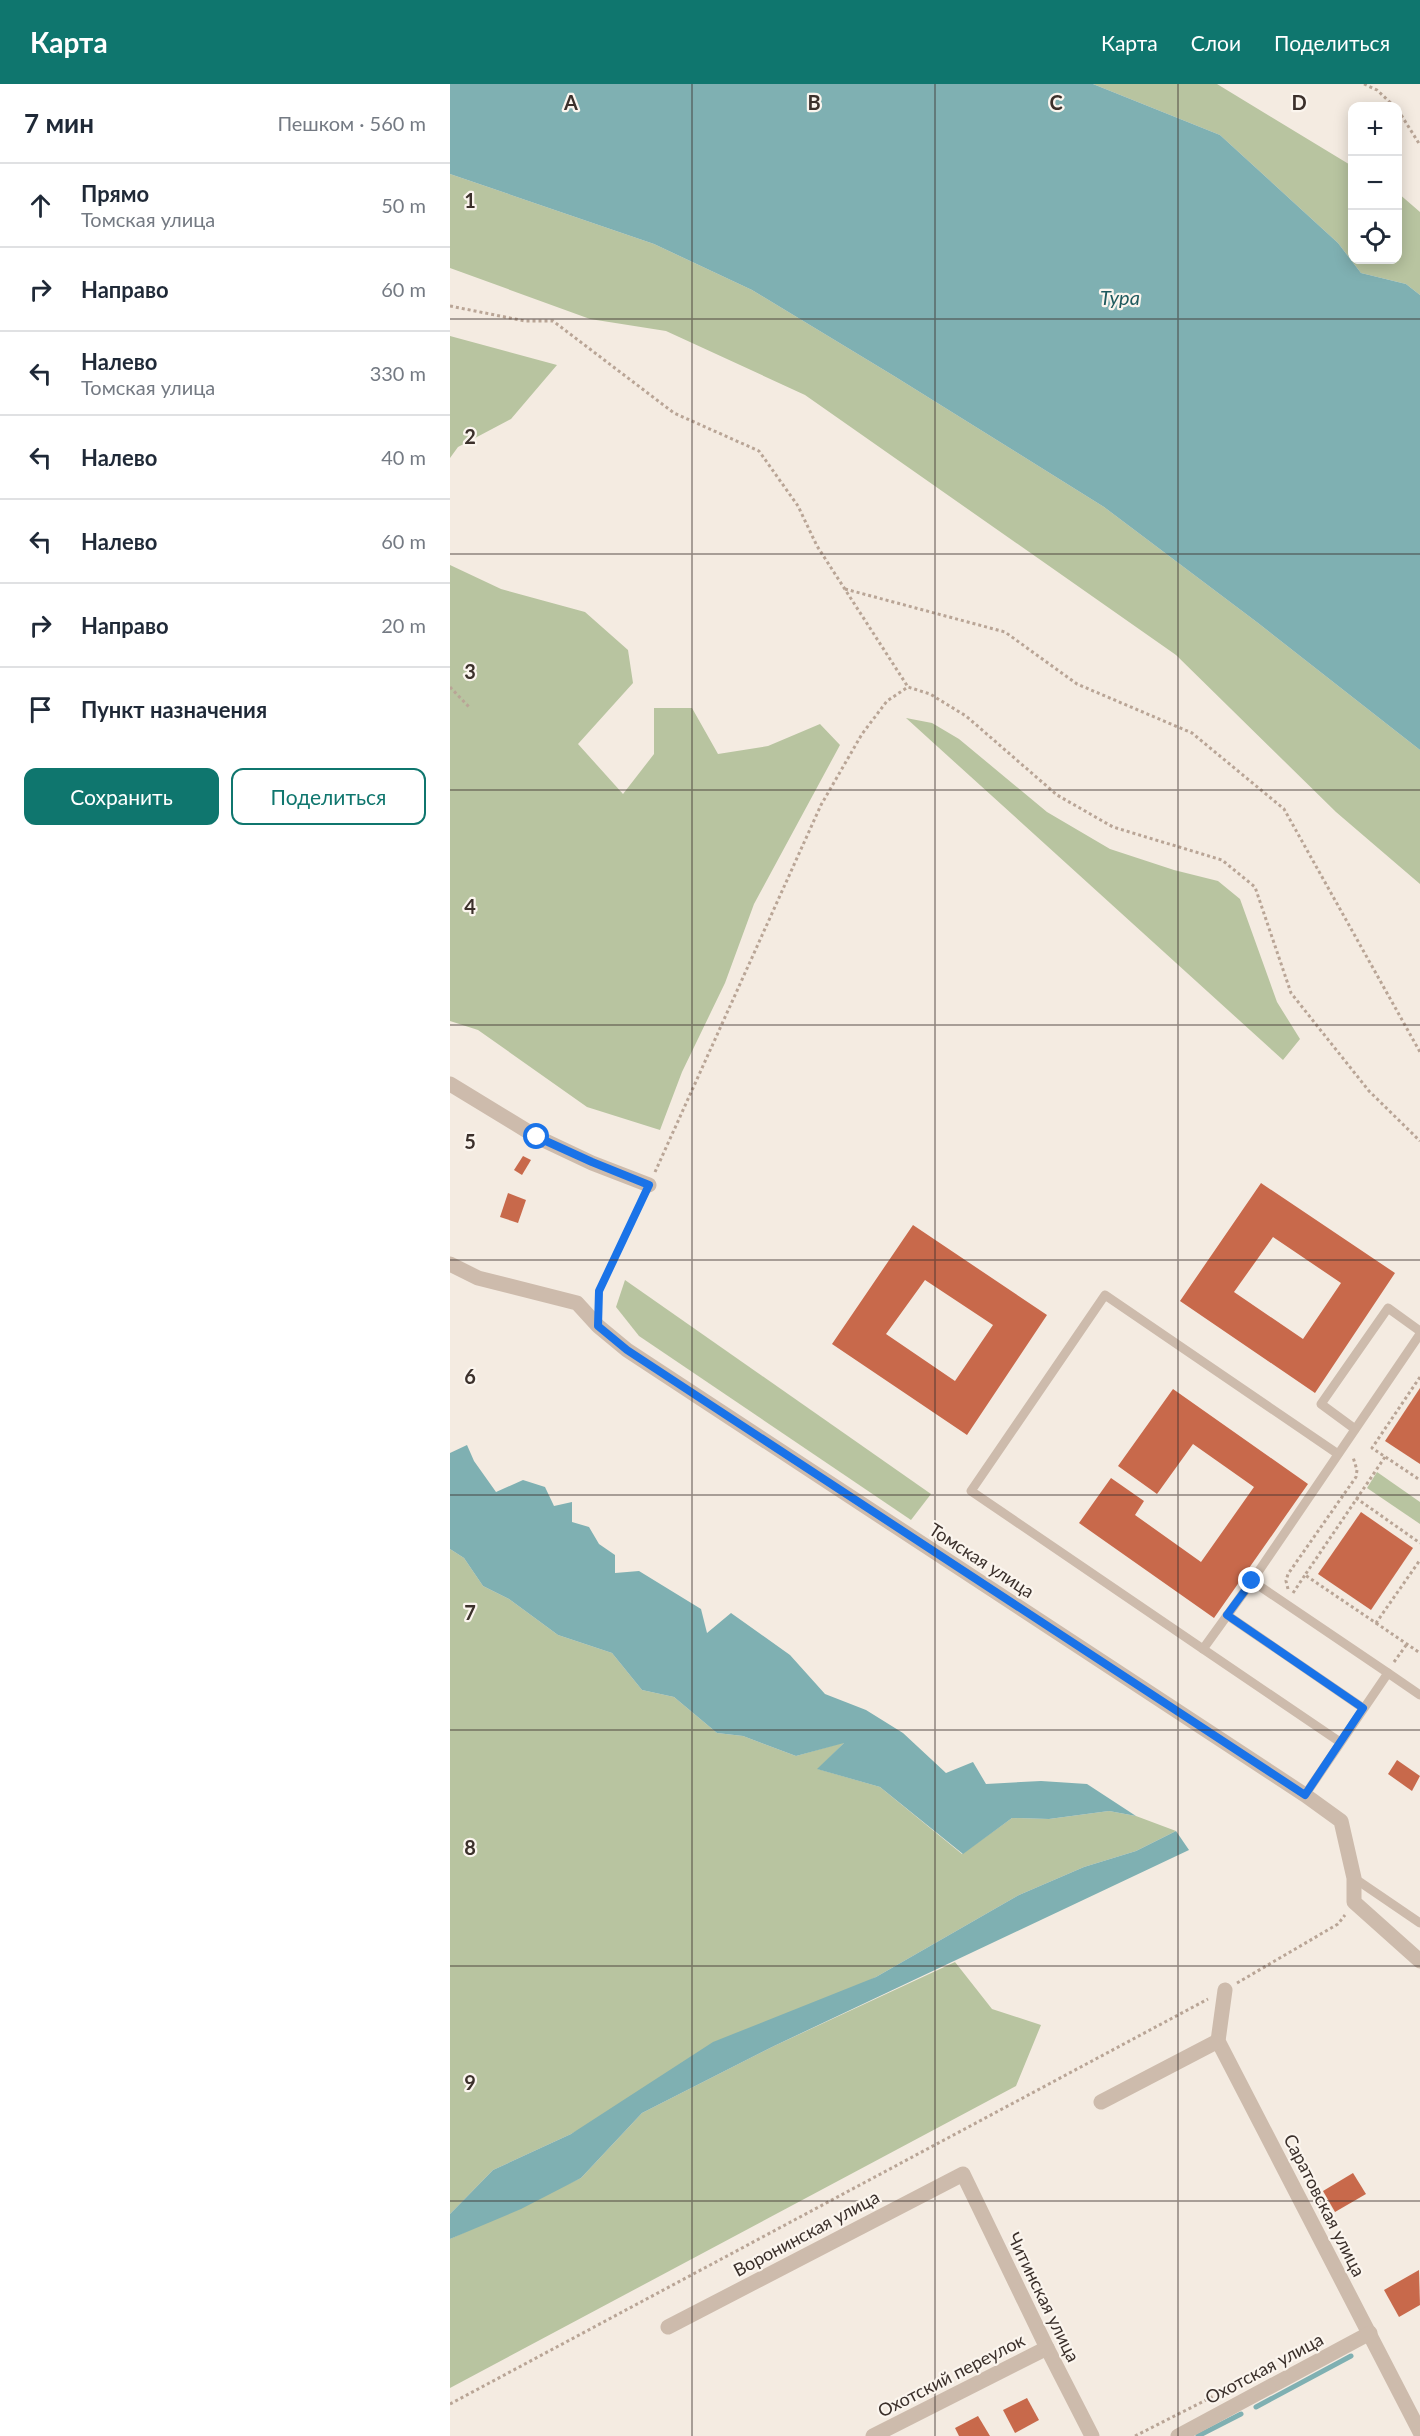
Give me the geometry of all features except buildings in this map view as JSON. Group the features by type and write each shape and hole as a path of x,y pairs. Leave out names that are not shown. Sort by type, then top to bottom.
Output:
{"street":[{"path":"450,1084 537,1137 649,1185"},
{"name":"Томская улица","path":"450,1264 478,1278 577,1303 598,1326 627,1350 1305,1795 1341,1821 1354,1878 1354,1902"},
{"path":"1354,1902 1420,1961"},
{"path":"1101,2102 1218,2041 1225,1990"},
{"name":"Саратовская улица","path":"1218,2041 1420,2432"},
{"name":"Воронинская улица","path":"668,2327 963,2174"},
{"name":"Читинская улица","path":"963,2174 1092,2436"},
{"name":"Охотская улица","path":"1178,2436 1370,2333"},
{"name":"Охотский переулок","path":"873,2436 1047,2348"}],"lane":[{"path":"1338,1454 1105,1295 971,1491 1340,1742"},
{"path":"1203,1649 1252,1581 1355,1429 1420,1333 1388,1308 1321,1404 1355,1429"},
{"path":"1252,1581 1420,1695"},
{"path":"1227,1615 1363,1708"},
{"path":"1305,1795 1388,1673"},
{"path":"1354,1878 1420,1923"}],"path":[{"path":"1364,84 1377,90 1390,102"},
{"path":"1402,116 1420,145"},
{"path":"450,306 525,321 554,321 674,413 759,451 798,506 817,546 908,687 930,694 966,716 1057,795 1113,827 1222,860 1255,887 1291,993 1369,1091 1420,1141"},
{"path":"845,589 1005,632 1077,684 1192,733 1284,809 1420,1052"},
{"path":"450,687 468,707"},
{"path":"598,1326 599,1291 821,805 862,734 887,701 908,687"},
{"path":"1420,1377 1372,1448 1420,1480"},
{"path":"1302,1600 1286,1587 1288,1574 1356,1477 1357,1470 1353,1457"},
{"path":"1285,1604 1385,1457"},
{"path":"1356,1498 1420,1543"},
{"path":"1376,1623 1420,1560"},
{"path":"1305,1575 1420,1652"},
{"path":"1385,1657 1394,1663 1407,1644"},
{"path":"450,2404 1225,1990 1338,1924 1354,1902"}],"green space":[{"path":"1093,84 1217,84 1348,164 1348,256 1338,243 1220,135"},
{"path":"450,174 654,244 752,290 1104,507 1258,623 1420,750 1420,884 1336,812 1176,655 805,395 666,331 590,319 450,268"},
{"path":"1402,196 1420,212 1420,295 1406,284 1361,273 1354,264 1402,264"},
{"path":"450,336 557,365 511,419 458,447 450,458"},
{"path":"450,565 501,589 585,612 628,650 633,683 578,744 623,794 654,754 654,708 692,708 718,754 768,746 820,724 840,745 754,904 725,983 682,1072 660,1130 587,1107 478,1030 450,1021"},
{"path":"906,718 932,723 959,739 1047,812 1110,849 1174,870 1218,881 1240,899 1277,1002 1300,1039 1283,1060"},
{"path":"625,1280 931,1494 911,1520 639,1336 616,1307"},
{"path":"1377,1472 1420,1502 1420,1524 1367,1488"},
{"path":"450,1549 464,1558 483,1586 509,1599 558,1635 612,1653 642,1690 674,1697 717,1733 743,1736 796,1756 845,1742 818,1769 880,1787 962,1854 1012,1818 1049,1819 1109,1811 1136,1816 1176,1831 1136,1851 1084,1867 1019,1895 876,1977 571,2134 493,2170 450,2214"},
{"path":"955,1962 992,2009 1041,2025 1016,2086 450,2388 450,2239 581,2178 642,2113 774,2046"}],"water":[{"name":"Тура","path":"450,84 1093,84 1220,135 1338,243 1348,256 1348,264 1354,264 1361,273 1406,284 1420,295 1420,750 1258,623 1104,507 752,290 654,244 450,174"},
{"path":"467,1445 474,1461 496,1492 523,1480 545,1487 554,1506 572,1502 572,1522 589,1527 599,1544 615,1555 615,1573 639,1571 701,1609 707,1633 731,1613 790,1655 825,1694 866,1710 903,1733 946,1773 973,1762 986,1784 1041,1781 1087,1784 1136,1816 1109,1811 1049,1819 1012,1818 963,1854 880,1787 817,1769 844,1743 796,1756 743,1736 717,1733 674,1697 642,1690 612,1653 558,1635 509,1599 483,1586 464,1558 450,1549 450,1453"},
{"path":"1176,1831 1189,1850 774,2046 642,2113 581,2178 521,2209 450,2239 450,2214 493,2170 571,2134 713,2042 876,1977 1019,1895 1084,1867 1136,1851"}],"waterway":[{"path":"1256,2407 1351,2356"},
{"path":"1198,2436 1241,2414"}],"route":[{"path":"537,1137 649,1185 599,1291 598,1326 627,1350 1305,1795 1363,1708 1227,1615 1252,1581"}]}
